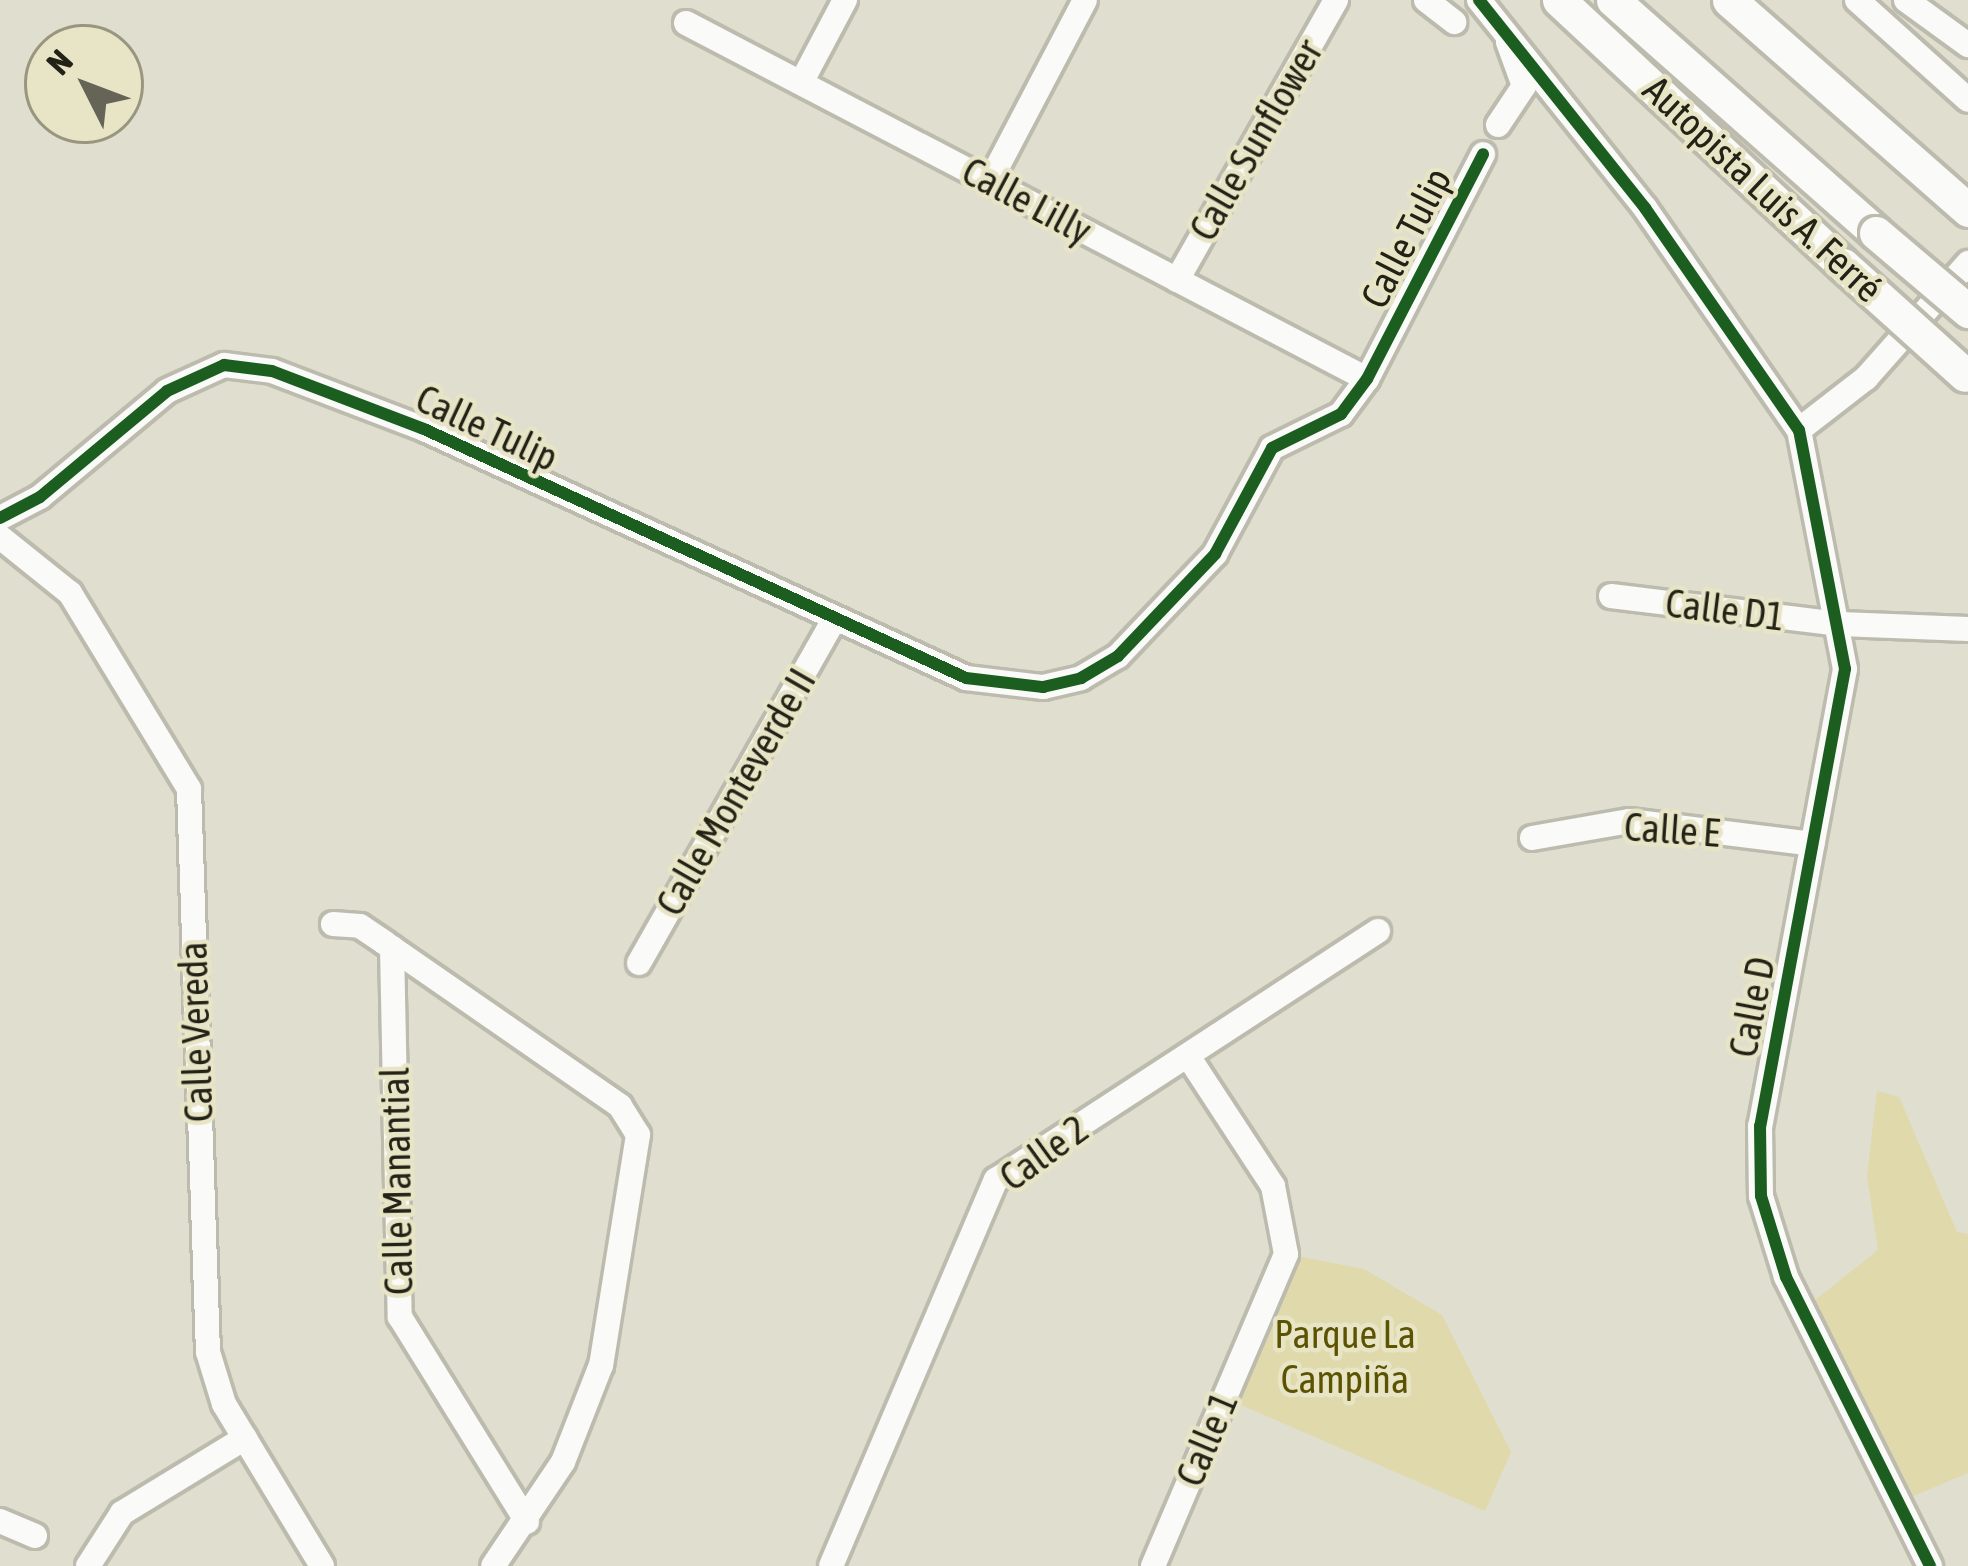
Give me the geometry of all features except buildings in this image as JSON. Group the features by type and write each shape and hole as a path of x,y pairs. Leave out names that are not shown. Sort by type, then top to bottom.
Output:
{"highway":[{"name":"Autopista Luis A. Ferré","path":"1559,0 1966,376"},
{"path":"1613,0 1968,311"},
{"path":"1624,0 1673,52"},
{"path":"1729,0 1968,210"}],"street":[{"path":"801,83 845,0"},
{"path":"990,181 1085,0"},
{"name":"Calle Sunflower","path":"1177,280 1336,0"},
{"path":"1426,0 1454,22"},
{"path":"1479,0 1645,208 1798,430 1866,378 1968,263"},
{"path":"1857,0 1968,100"},
{"path":"1906,0 1968,45"},
{"name":"Calle Lilly","path":"686,23 1367,379"},
{"path":"1498,124 1524,86 1501,23"},
{"name":"Calle Tulip","path":"0,518 40,497 167,391 224,365 272,371 424,429 832,622 966,678 1043,687 1082,678 1118,656 1215,554 1272,448 1340,413 1367,379 1483,154"},
{"name":"Calle D","path":"1798,430 1840,624 1844,669 1760,1126 1761,1196 1786,1276 1930,1566"},
{"name":"Calle Vereda","path":"0,537 70,593 189,789 208,1352 245,1438 322,1566"},
{"name":"Calle D1","path":"1610,596 1840,624 1968,629"},
{"name":"Calle Monteverde II","path":"639,962 832,622"},
{"name":"Calle E","path":"1532,838 1629,821 1813,844"},
{"path":"334,924 360,926 620,1106 638,1135 601,1365 563,1462 494,1566"},
{"name":"Calle 2","path":"831,1566 996,1180 1378,931"},
{"name":"Calle Manantial","path":"392,948 400,1317 527,1522"},
{"name":"Calle 1","path":"1153,1566 1286,1254 1273,1186 1188,1056"},
{"path":"88,1566 122,1513 245,1438"},
{"path":"0,1521 35,1536"}],"green space":[{"path":"1877,1091 1899,1097 1957,1232 1968,1234 1968,1473 1911,1497 1815,1300 1878,1250 1867,1176"},
{"name":"Parque La Campiña","path":"1291,1255 1364,1269 1442,1315 1511,1452 1485,1511 1232,1401"}],"cycle path":[{"path":"1479,0 1645,208 1799,430 1845,669 1760,1126 1761,1196 1786,1277 1930,1566"},
{"path":"0,518 40,497 167,391 224,365 272,371 424,429 966,678 1043,687 1081,678 1118,656 1215,554 1272,448 1341,414 1367,379 1483,154"}]}
